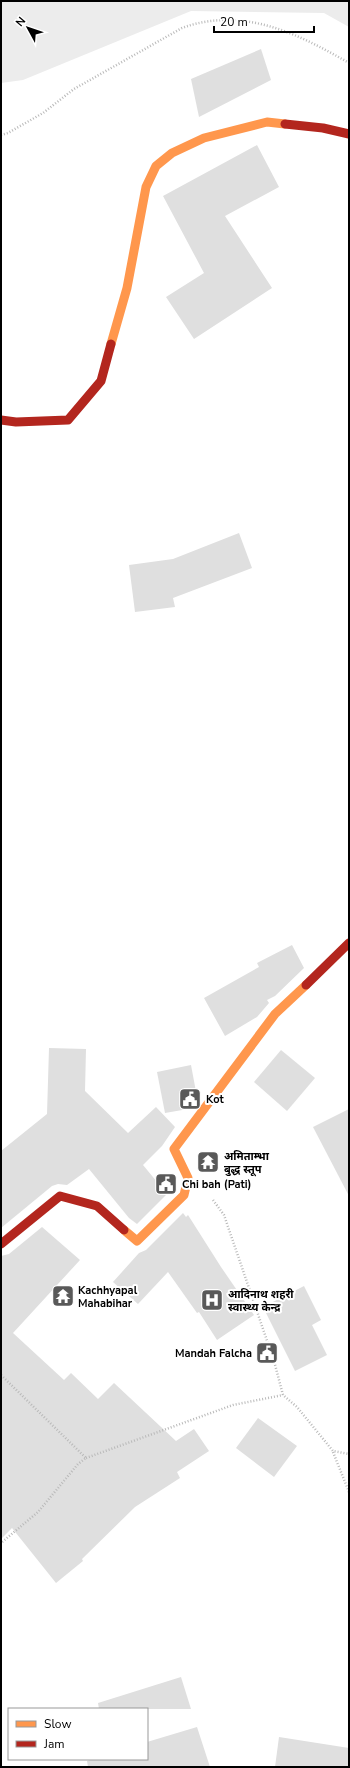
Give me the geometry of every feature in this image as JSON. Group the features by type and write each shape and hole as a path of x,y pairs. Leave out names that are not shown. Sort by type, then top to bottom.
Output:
{"street":[{"path":"1,420 16,422 68,420 101,381 128,288 146,187 156,166 172,153 204,138 267,122 324,128 349,134"},
{"path":"1,1244 60,1196 97,1206 137,1241 184,1195 188,1178 174,1149 275,1014 349,943"}],"path":[{"path":"1,135 43,113 74,89 182,28 199,22 218,19 249,21 261,24 285,32 349,63"},
{"path":"188,1178 208,1193 224,1215 274,1361 283,1395 297,1407 333,1451 349,1492"},
{"path":"1,1375 86,1458"},
{"path":"1,1543 38,1512 78,1464 86,1458 233,1405 283,1395"},
{"path":"333,1451 349,1454"}],"shaded area":[{"path":"1,1 349,1 349,27 324,13 191,11 23,80 1,83"}],"building":[{"path":"261,49 271,80 199,117 191,79"},
{"path":"257,145 279,187 225,216 272,288 194,339 166,297 204,273 163,196"},
{"path":"239,533 252,568 173,598 175,607 135,612 129,565 173,559"},
{"path":"292,945 304,968 275,996 267,1000 269,1003 257,1017 225,1036 204,998 259,967 257,963"},
{"path":"49,1048 86,1049 85,1091 128,1133 156,1107 175,1127 162,1146 143,1165 167,1194 137,1224 129,1218 89,1169 67,1185 58,1184 52,1186 1,1228 1,1151 47,1114"},
{"path":"281,1050 315,1078 287,1111 254,1082"},
{"path":"191,1065 197,1097 188,1109 165,1113 157,1072"},
{"path":"349,1109 349,1196 313,1127"},
{"path":"183,1213 186,1217 188,1215 254,1315 217,1340 199,1312 197,1313 168,1272 138,1304 113,1282 139,1253 146,1250"},
{"path":"42,1227 80,1260 13,1333 64,1380 71,1373 98,1399 114,1383 176,1441 194,1429 209,1451 177,1472 180,1478 135,1507 82,1559 83,1561 56,1583 12,1528 1,1539 1,1256 9,1254"},
{"path":"304,1286 321,1320 312,1325 327,1355 295,1371 263,1307"},
{"path":"258,1418 297,1446 274,1477 236,1448"},
{"path":"181,1677 191,1709 99,1708 98,1703"},
{"path":"197,1727 210,1767 88,1767 87,1761 90,1760 148,1760 148,1742"},
{"path":"279,1737 349,1748 349,1767 275,1767"}],"traffic: slow":[{"path":"111,344 127,288 146,187 156,166 172,153 204,138 267,122 285,124"},
{"path":"124,1230 137,1241 184,1195 188,1178 174,1149 275,1014 306,985"}],"traffic: jam":[{"path":"285,124 323,128 349,134"},
{"path":"1,420 16,422 68,420 101,381 111,344"},
{"path":"306,985 349,943"},
{"path":"1,1244 60,1196 97,1206 124,1230"}],"place":[{"name":"Kot","path":"190,1099"},
{"name":"अमिताम्भा बुद्ध स्तूप","path":"208,1162"},
{"name":"Chi bah (Pati)","path":"166,1184"},
{"name":"Kachhyapal Mahabihar","path":"63,1296"},
{"name":"आदिनाथ शहरी स्वास्थ्य केन्द्र","path":"212,1300"},
{"name":"Mandah Falcha","path":"267,1353"}]}
